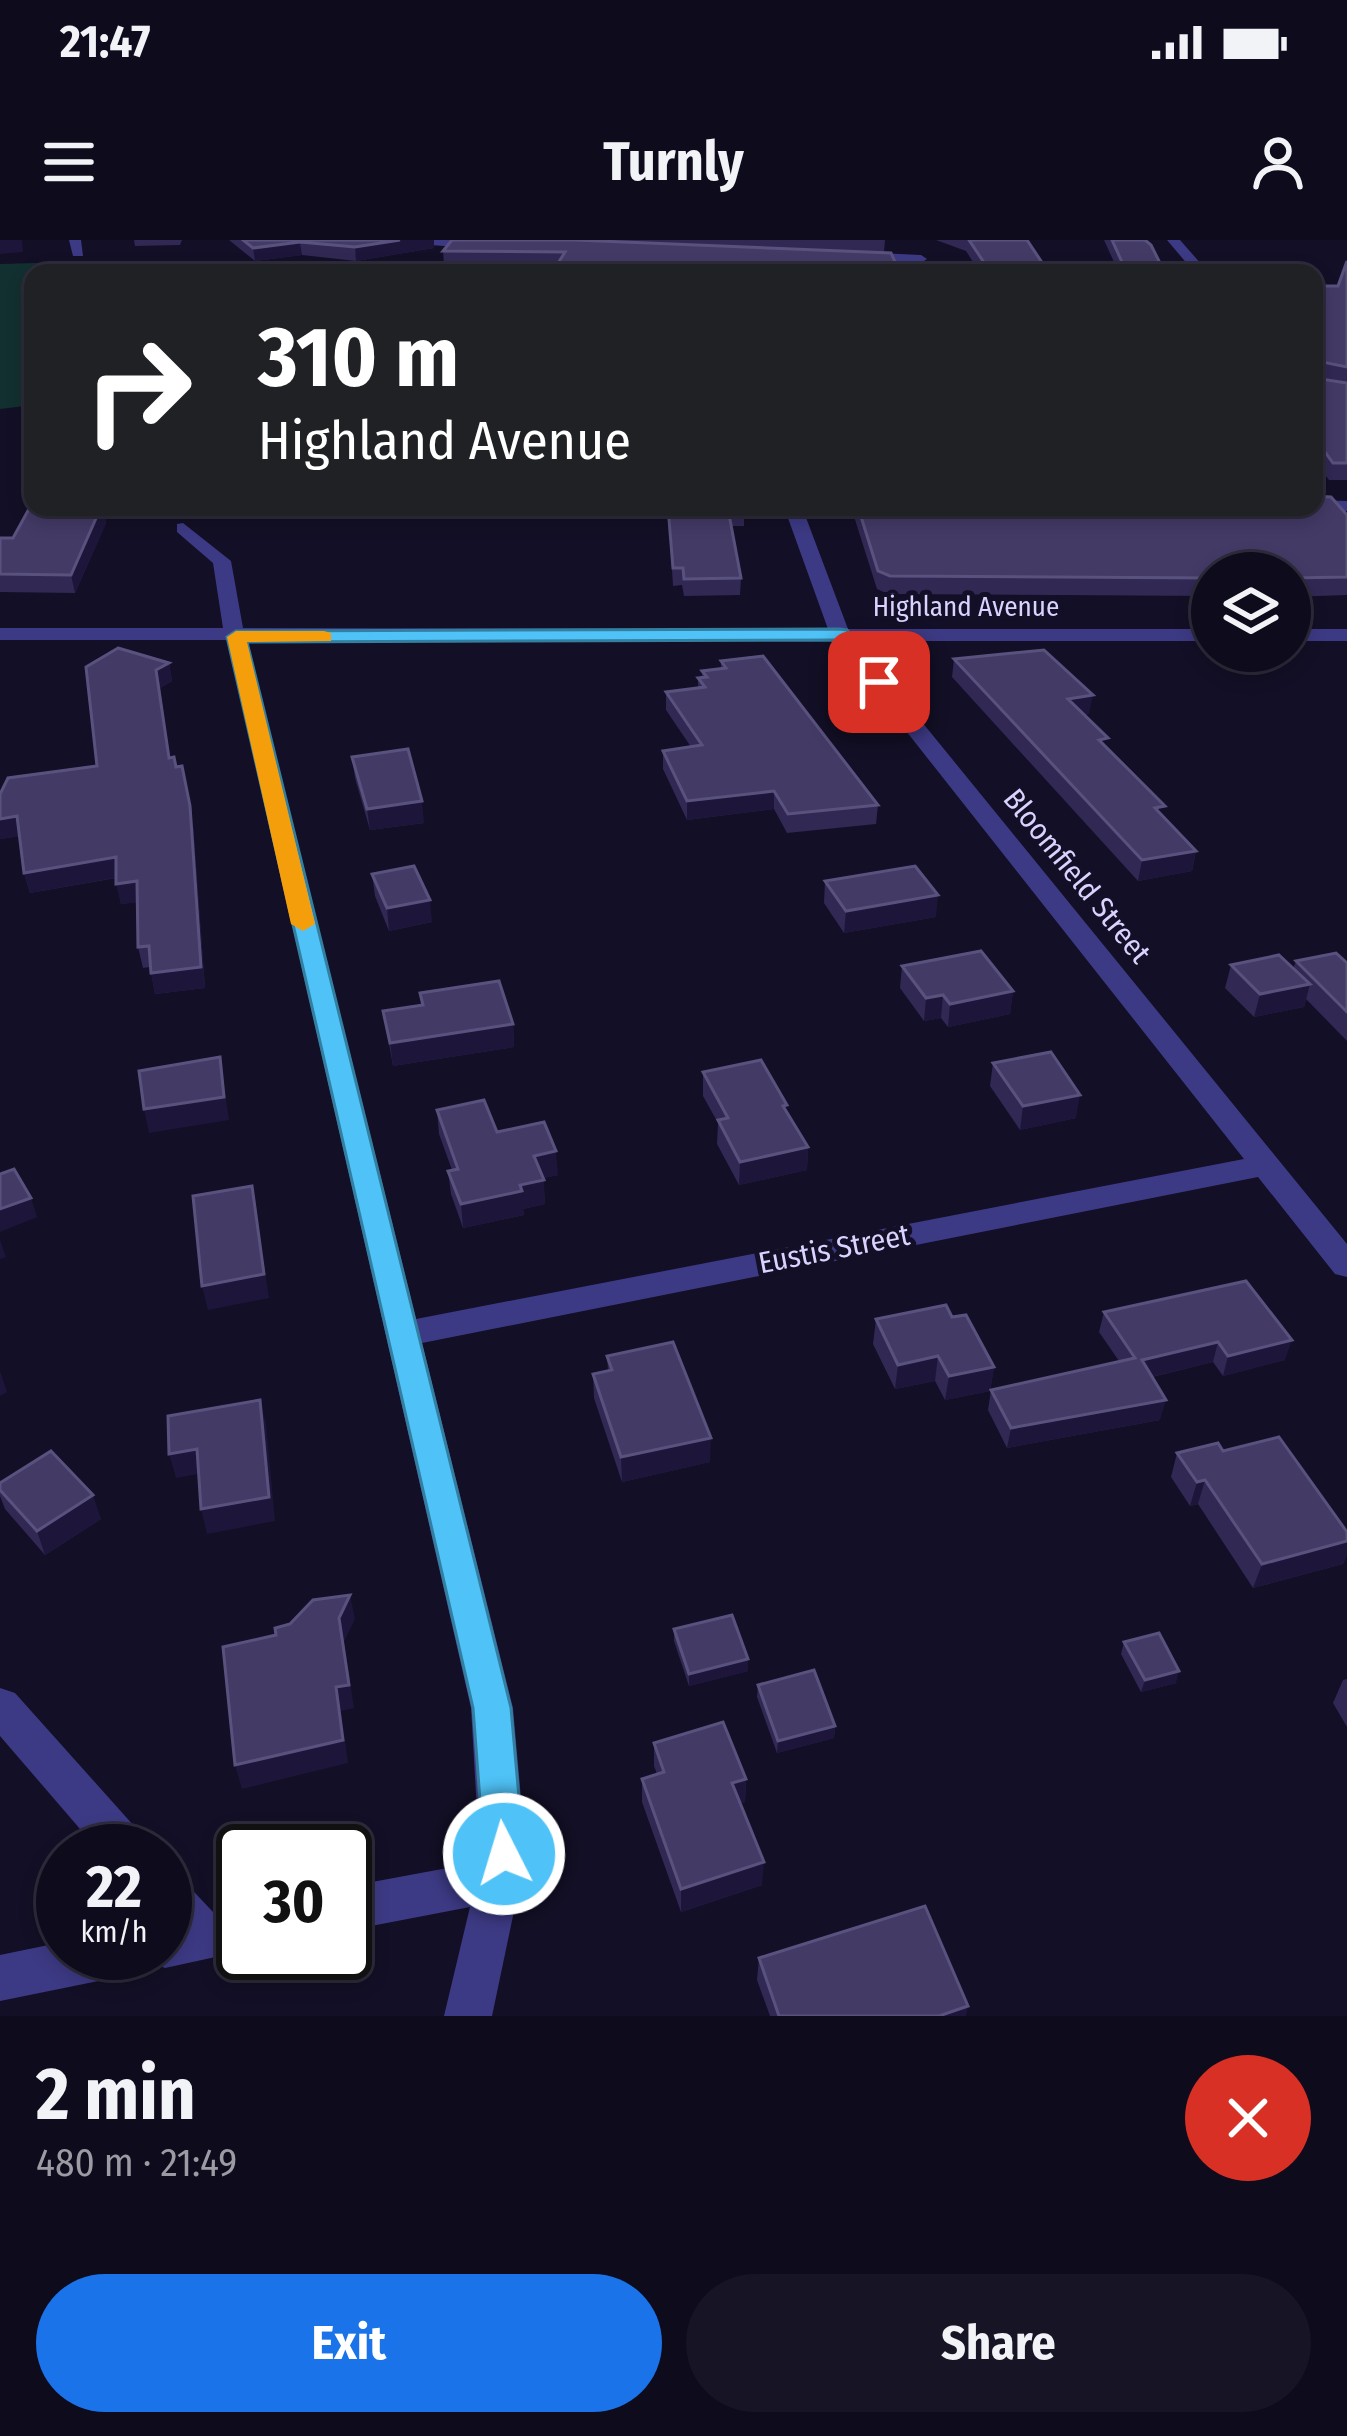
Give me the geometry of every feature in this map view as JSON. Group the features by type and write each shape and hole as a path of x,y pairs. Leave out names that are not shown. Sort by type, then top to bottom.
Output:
{"street":[{"path":"359,240 502,245"},
{"path":"880,240 927,264"},
{"path":"1173,240 1194,264"},
{"path":"849,256 921,259"},
{"name":"Bloomfield Street","path":"797,516 840,634 1347,1266"},
{"path":"183,528 222,561 228,616 492,1708 504,1854 467,2016"},
{"name":"Highland Avenue","path":"0,634 1191,635"},
{"path":"1311,635 1347,635"},
{"name":"Eustis Street","path":"402,1334 1266,1165"},
{"path":"0,1706 103,1824"},
{"path":"372,1904 498,1880"},
{"path":"0,1978 36,1971"}],"green space":[{"path":"107,261 120,264 24,264 24,406 0,409 0,264"}],"building":[{"path":"243,240 400,240 355,247 300,242 253,248"},
{"path":"452,240 575,240 891,253 896,264 558,264 565,252 443,251"},
{"path":"969,240 1027,240 1043,264 985,264"},
{"path":"1112,240 1145,240 1160,264 1123,264"},
{"path":"1347,261 1347,367 1323,362 1323,286 1338,286"},
{"path":"1323,379 1347,383 1347,463 1333,463 1323,449"},
{"path":"1323,497 1331,497 1347,515 1347,577 1311,578 1311,552 1191,552 1191,578 890,576 878,571 861,516 1323,516"},
{"path":"25,516 97,516 71,575 0,574 0,538 13,538"},
{"path":"669,516 729,516 741,578 684,579 683,568 673,568"},
{"path":"118,648 169,663 156,670 169,758 174,757 176,767 182,766 190,806 201,967 151,973 149,946 138,947 137,881 116,884 116,857 24,873 17,816 0,819 0,794 8,778 97,766 86,667"},
{"path":"1044,650 1093,695 1068,699 1108,738 1099,740 1165,806 1155,808 1196,851 1142,860 954,659"},
{"path":"763,656 878,805 788,814 774,791 687,801 663,751 702,745 666,692 705,687 698,678 707,677 702,671 726,668 721,661"},
{"path":"408,749 422,801 367,809 352,757"},
{"path":"414,866 430,900 387,908 372,874"},
{"path":"915,866 938,895 846,911 825,881"},
{"path":"981,951 1013,991 950,1004 943,995 926,998 902,966"},
{"path":"1336,953 1347,963 1347,1012 1296,961"},
{"path":"1279,955 1310,984 1260,994 1231,965"},
{"path":"499,981 513,1024 390,1043 383,1011 423,1005 420,993"},
{"path":"1051,1052 1080,1095 1023,1106 993,1063"},
{"path":"220,1057 224,1097 144,1109 139,1071"},
{"path":"761,1060 808,1147 740,1162 718,1120 728,1118 703,1072"},
{"path":"484,1100 497,1132 544,1122 556,1151 534,1156 544,1180 520,1185 522,1191 461,1204 448,1171 458,1169 437,1110"},
{"path":"14,1169 31,1198 0,1209 0,1174"},
{"path":"252,1186 264,1274 202,1286 193,1196"},
{"path":"1246,1281 1292,1340 1228,1356 1218,1342 1142,1360 1166,1400 1011,1428 991,1390 1135,1358 1104,1312"},
{"path":"946,1305 952,1317 966,1315 994,1367 949,1376 938,1356 898,1365 876,1319"},
{"path":"673,1342 711,1438 621,1457 593,1374 612,1370 607,1356"},
{"path":"260,1400 269,1497 201,1509 197,1449 169,1454 168,1416"},
{"path":"1279,1437 1347,1532 1347,1541 1262,1564 1205,1480 1197,1482 1177,1453 1218,1443 1223,1451"},
{"path":"51,1451 93,1495 37,1531 0,1490 0,1483"},
{"path":"350,1595 339,1618 349,1685 336,1687 343,1740 235,1765 223,1647 276,1635 275,1628 290,1624 313,1600"},
{"path":"732,1615 748,1659 689,1674 674,1629"},
{"path":"1159,1633 1179,1671 1145,1680 1124,1642"},
{"path":"814,1670 835,1726 778,1741 758,1685"},
{"path":"723,1722 746,1779 732,1783 764,1862 681,1889 642,1779 664,1772 654,1743"},
{"path":"925,1906 968,2006 939,2016 779,2016 759,1958"}],"slow traffic":[{"path":"303,924 236,637 324,637"}],"route":[{"path":"504,1854 492,1708 236,637 840,634 879,682"}]}
